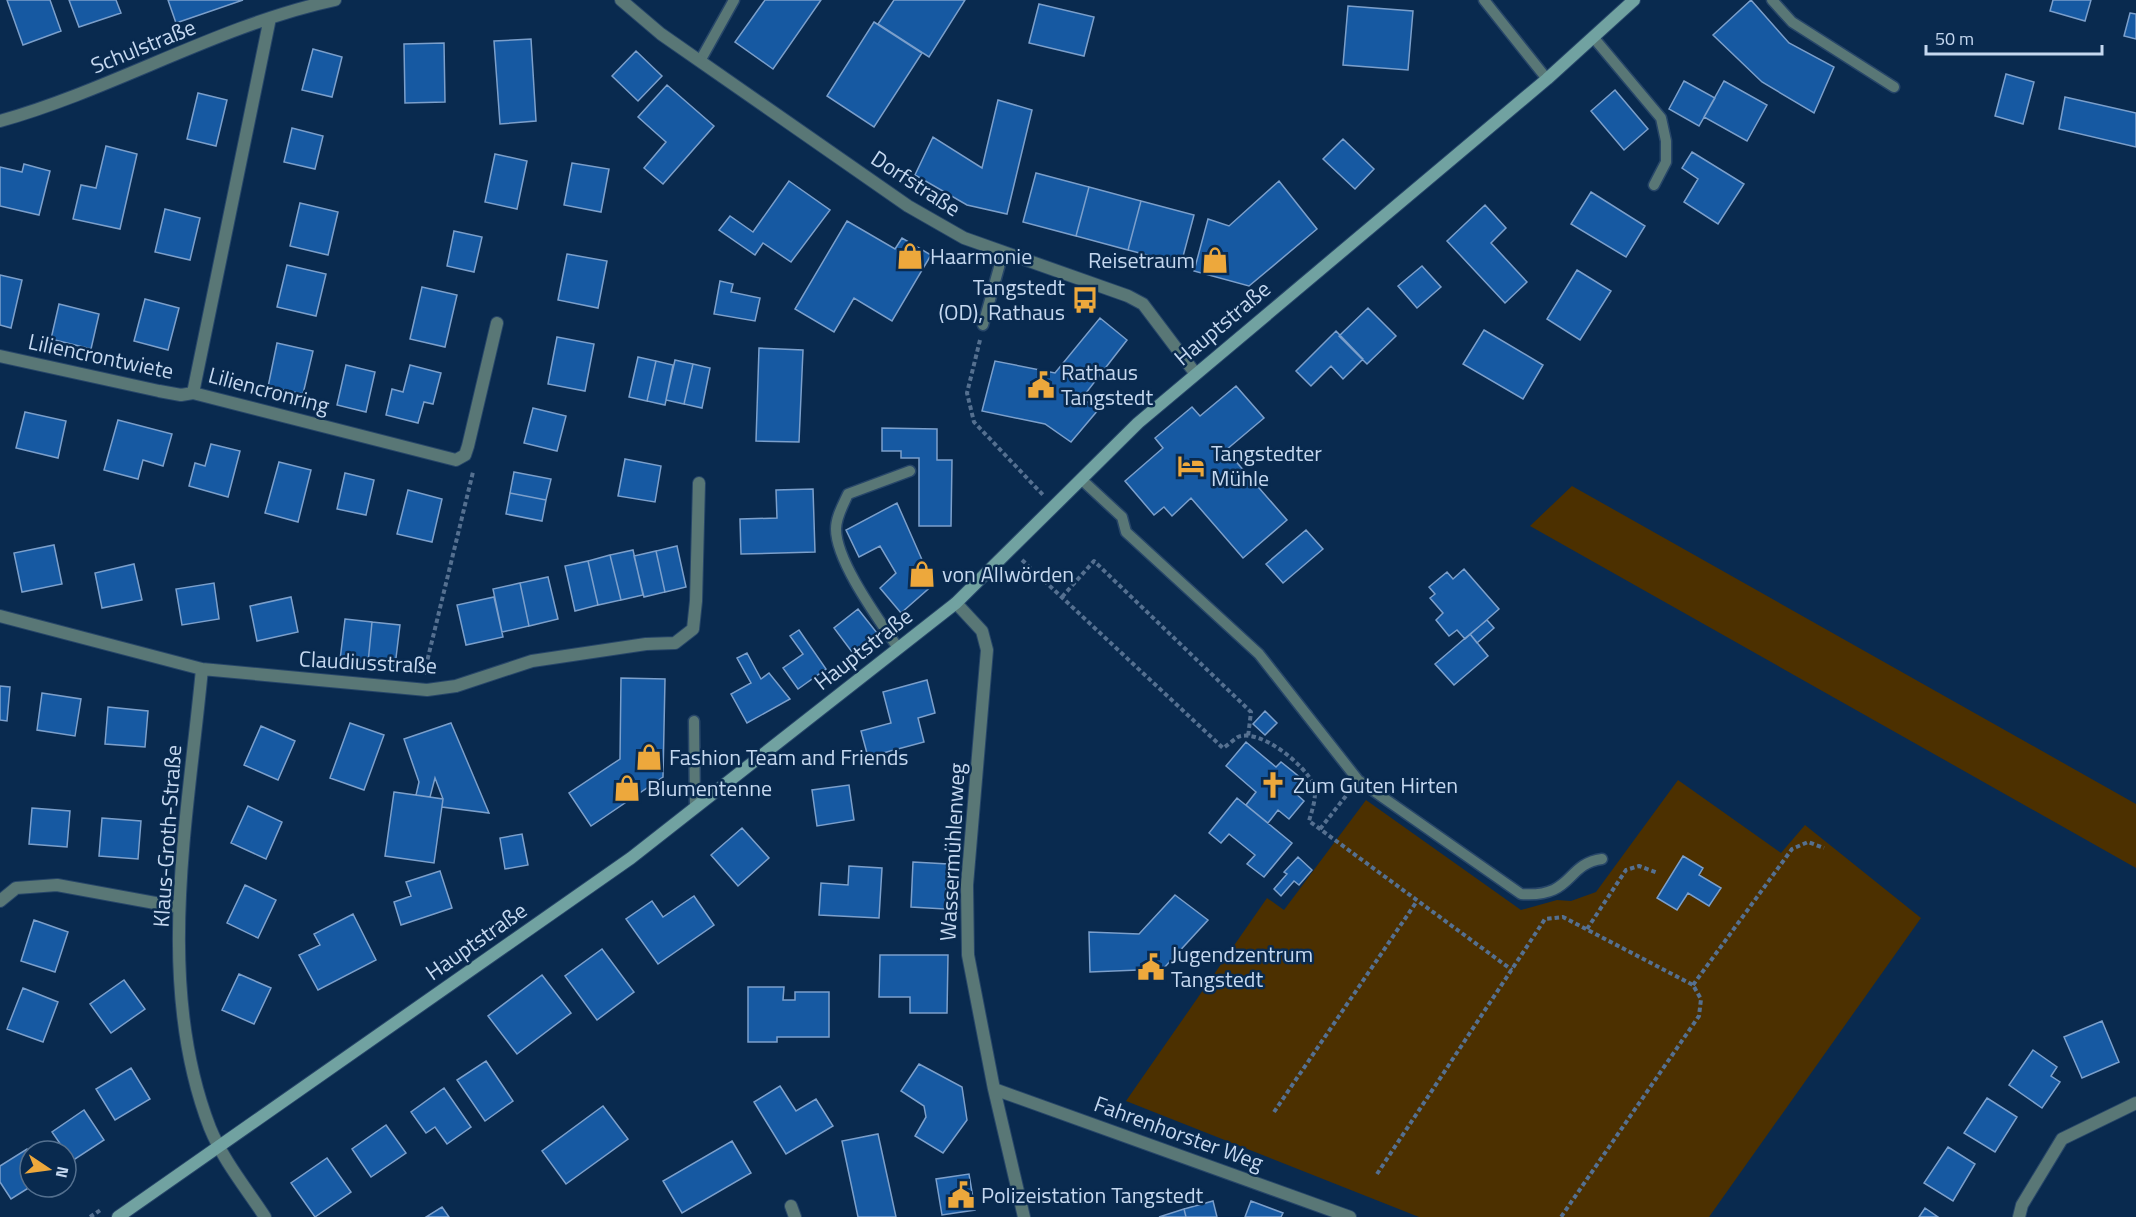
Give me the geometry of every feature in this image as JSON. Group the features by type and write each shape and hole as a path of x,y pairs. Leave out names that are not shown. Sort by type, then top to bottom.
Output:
{"street":[{"name":"Schulstraße","path":"0,122 63,100 270,18 335,0"},
{"name":"Dorfstraße","path":"621,0 661,34 908,206 964,238 1128,296 1143,304 1195,373"},
{"name":"Hauptstraße","path":"118,1217 631,858 956,603 1138,423 1547,79 1634,0"},
{"name":"Liliencronring","path":"270,18 193,393 446,458 456,460 465,455"},
{"path":"465,455 497,323"},
{"name":"Liliencrontwiete","path":"0,356 159,391 181,395 193,393"},
{"name":"Claudiusstraße","path":"0,616 202,669 421,690 456,686 532,660 646,644 675,643 693,629 696,601 699,483"},
{"name":"Wassermühlenweg","path":"956,603 982,631 987,650 972,808 967,920 968,955 994,1089 1024,1217"},
{"name":"Klaus-Groth-Straße","path":"202,669 177,907 188,1048 204,1109 218,1146 265,1217"},
{"path":"0,901 16,888 57,885 177,907"},
{"name":"Fahrenhorster Weg","path":"994,1089 1350,1217"},
{"path":"2019,1217 2022,1205 2062,1139 2136,1103"}],"lane":[{"path":"700,61 734,0"},
{"path":"1484,0 1547,79"},
{"path":"1772,0 1792,22 1894,87"},
{"path":"1593,37 1661,118 1666,141 1666,162 1654,185"},
{"path":"983,325 1003,253"},
{"path":"898,648 866,600 840,551 836,530 848,494 910,471"},
{"path":"1082,480 1122,517 1126,532 1259,654 1358,780 1521,894 1544,895 1553,892 1586,864 1602,859"},
{"path":"694,721 695,808"}],"path":[{"path":"983,325 967,393 974,422 1055,507"},
{"path":"421,690 474,467 465,455"},
{"path":"1011,549 1223,748 1240,736 1248,737 1289,755 1304,769 1314,786 1315,795 1309,821 1512,970"},
{"path":"1062,597 1094,561 1251,712 1248,737"},
{"path":"1320,829 1358,780"},
{"path":"1694,985 1792,849 1808,842 1824,848"},
{"path":"1587,930 1626,870 1639,866 1658,873"},
{"path":"1274,1112 1417,901"},
{"path":"1377,1174 1545,919 1563,917 1694,985 1701,999 1699,1016 1561,1217"}],"shaded area":[{"path":"1572,486 2136,804 2136,868 1530,526"},
{"path":"1678,780 1781,853 1805,825 1921,918 1709,1217 1419,1217 1126,1101 1267,898 1284,910 1366,800 1521,910 1557,900 1571,901 1596,892"}],"building":[{"path":"7,0 50,0 61,31 23,45"},
{"path":"69,0 116,0 121,13 79,27"},
{"path":"168,0 243,0 176,23"},
{"path":"765,0 821,0 773,69 735,42"},
{"path":"894,0 965,0 929,57 878,24"},
{"path":"1751,0 1789,43 1834,67 1814,113 1762,82 1713,35"},
{"path":"2053,0 2091,0 2085,21 2050,11"},
{"path":"1039,4 1094,17 1084,56 1029,43"},
{"path":"1348,6 1413,11 1408,70 1343,65"},
{"path":"2130,13 2136,14 2136,39 2124,36"},
{"path":"874,22 922,53 874,127 827,96"},
{"path":"531,39 536,121 500,124 494,41"},
{"path":"444,43 445,102 405,103 404,44"},
{"path":"313,49 342,57 332,97 302,90"},
{"path":"636,51 662,76 638,101 612,76"},
{"path":"2006,74 2034,82 2023,124 1995,116"},
{"path":"1684,81 1715,98 1699,126 1669,109"},
{"path":"1724,81 1767,105 1747,141 1704,117"},
{"path":"667,85 714,126 663,184 644,168 666,142 638,117"},
{"path":"1615,90 1648,129 1624,150 1591,111"},
{"path":"198,93 227,100 216,146 187,139"},
{"path":"2065,97 2136,113 2136,147 2059,129"},
{"path":"998,100 1032,110 1007,214 967,205 915,175 933,137 982,168"},
{"path":"292,128 323,136 315,169 284,162"},
{"path":"1343,139 1374,169 1355,189 1323,159"},
{"path":"106,146 137,154 120,229 73,219 81,185 96,188"},
{"path":"1692,152 1744,184 1718,224 1684,202 1698,179 1682,168"},
{"path":"495,154 527,161 517,209 485,202"},
{"path":"572,163 609,169 601,212 564,205"},
{"path":"24,164 50,171 39,215 0,206 0,167 22,172"},
{"path":"1036,173 1089,187 1076,236 1023,222"},
{"path":"789,181 830,210 791,262 763,243 755,255 719,230 730,216 753,232"},
{"path":"1279,181 1317,229 1249,286 1194,271 1208,219 1229,226"},
{"path":"1089,187 1141,201 1128,250 1076,236"},
{"path":"1591,192 1645,226 1626,257 1571,224"},
{"path":"1141,201 1194,215 1181,264 1128,250"},
{"path":"300,203 338,212 328,255 290,246"},
{"path":"1485,205 1506,228 1491,243 1527,282 1505,303 1447,241"},
{"path":"165,209 200,218 190,260 155,252"},
{"path":"847,221 895,249 902,238 931,255 892,321 854,298 834,332 795,309"},
{"path":"454,231 482,237 474,272 447,266"},
{"path":"567,254 607,261 598,308 558,300"},
{"path":"287,265 326,274 316,316 277,307"},
{"path":"1422,266 1441,287 1417,308 1398,286"},
{"path":"1577,270 1611,291 1580,340 1547,319"},
{"path":"0,275 22,280 11,328 0,325"},
{"path":"720,281 733,284 731,292 760,298 755,321 714,314"},
{"path":"422,287 457,295 445,347 410,339"},
{"path":"145,299 179,308 168,350 134,341"},
{"path":"59,304 99,314 91,349 51,339"},
{"path":"1368,308 1396,336 1367,364 1339,336"},
{"name":"Rathaus Tangstedt","path":"1100,318 1127,340 1082,398 1098,410 1071,442 1045,424 982,411 995,361 1055,373"},
{"path":"1484,330 1543,365 1523,399 1463,364"},
{"path":"1336,331 1363,359 1343,379 1331,366 1311,386 1296,371"},
{"path":"557,337 594,344 585,391 548,384"},
{"path":"277,343 313,351 303,394 268,387"},
{"path":"759,348 803,350 799,442 756,441"},
{"path":"638,357 656,361 647,401 629,397"},
{"path":"675,360 693,364 684,404 666,400"},
{"path":"656,361 673,365 665,405 647,401"},
{"path":"693,364 710,368 702,408 684,404"},
{"path":"346,365 375,372 366,412 337,405"},
{"path":"410,365 441,373 433,404 424,402 418,423 386,415 392,389 403,392"},
{"name":"Tangstedter Mühle","path":"1236,386 1264,418 1226,450 1287,520 1243,558 1191,498 1172,516 1164,507 1154,515 1125,481 1163,448 1155,438 1192,407 1200,416"},
{"path":"533,408 566,416 557,451 524,443"},
{"path":"25,412 66,421 58,458 16,448"},
{"path":"118,420 172,434 163,466 143,460 138,479 104,470"},
{"path":"882,428 937,429 937,460 952,460 951,526 919,526 919,458 901,458 901,451 882,451"},
{"path":"211,444 240,451 228,497 189,486 195,463 205,466"},
{"path":"625,459 661,466 655,502 618,496"},
{"path":"279,462 311,470 298,522 265,513"},
{"path":"514,472 551,479 546,500 510,493"},
{"path":"345,473 374,480 366,515 337,509"},
{"path":"813,489 815,552 741,554 740,519 777,518 776,490"},
{"path":"408,490 442,499 432,542 397,534"},
{"path":"510,493 546,500 542,521 506,514"},
{"path":"897,503 923,562 935,583 901,613 880,588 896,573 880,546 859,557 846,530"},
{"path":"1306,530 1323,549 1283,583 1266,564"},
{"path":"54,545 62,584 22,592 14,553"},
{"path":"677,546 686,587 665,592 656,551"},
{"path":"633,550 643,595 621,600 610,555"},
{"path":"656,551 665,592 644,597 634,556"},
{"path":"610,555 621,600 598,605 588,561"},
{"path":"588,561 598,605 575,611 565,566"},
{"path":"134,564 142,600 102,608 95,573"},
{"path":"1464,569 1499,609 1465,639 1457,630 1449,636 1436,620 1443,613 1430,598 1435,594 1429,587 1447,572 1453,579"},
{"path":"548,577 558,619 529,626 520,583"},
{"path":"214,583 219,619 182,625 176,589"},
{"path":"520,583 529,626 502,632 493,589"},
{"path":"291,597 298,632 257,641 250,606"},
{"path":"494,597 503,637 466,645 457,605"},
{"path":"858,609 877,633 852,652 834,628"},
{"path":"345,619 372,622 368,663 340,660"},
{"path":"1487,620 1494,628 1477,643 1470,634"},
{"path":"372,622 400,625 395,666 368,663"},
{"path":"799,630 826,669 798,689 783,668 803,654 790,636"},
{"path":"1470,634 1488,656 1454,685 1435,664"},
{"path":"747,653 761,679 769,673 790,699 747,723 731,694 751,683 737,658"},
{"path":"621,678 665,679 663,777 591,826 569,793 620,759"},
{"path":"927,680 935,713 918,718 924,742 868,757 861,731 891,723 883,692"},
{"path":"0,686 10,687 7,721 0,720"},
{"path":"42,693 81,699 75,736 37,730"},
{"path":"108,707 148,711 145,747 105,744"},
{"path":"1265,711 1277,723 1265,735 1253,724"},
{"path":"350,723 384,735 364,790 330,778"},
{"path":"451,723 489,813 442,807 443,799 435,778 430,797 416,795 419,782 404,739"},
{"path":"261,726 295,741 278,780 244,765"},
{"name":"Zum Guten Hirten","path":"1246,742 1276,767 1281,762 1302,779 1293,791 1304,801 1289,819 1278,810 1268,823 1246,805 1256,792 1226,766"},
{"path":"849,785 854,820 817,826 812,790"},
{"path":"394,792 443,799 434,863 385,856"},
{"path":"1237,798 1292,843 1264,877 1247,864 1255,855 1229,834 1221,843 1209,833"},
{"path":"248,806 282,822 266,859 231,843"},
{"path":"32,808 70,811 67,847 29,844"},
{"path":"102,818 141,821 138,859 99,856"},
{"path":"742,828 769,858 738,886 711,855"},
{"path":"522,834 528,865 505,869 500,838"},
{"path":"1683,856 1703,868 1699,875 1721,888 1709,906 1688,893 1677,910 1657,898"},
{"path":"1298,857 1312,870 1299,885 1294,881 1281,896 1274,889 1287,874 1284,872"},
{"path":"913,862 948,864 945,909 911,907"},
{"path":"849,866 882,868 879,918 819,915 821,883 848,885"},
{"path":"440,871 452,908 401,925 394,902 411,896 406,882"},
{"path":"245,885 276,900 258,938 227,923"},
{"path":"1175,895 1208,920 1163,969 1090,972 1089,932 1139,934"},
{"path":"694,896 714,925 658,964 626,919 652,901 663,917"},
{"path":"353,914 376,960 318,990 299,955 320,945 314,934"},
{"path":"34,920 68,932 55,972 21,961"},
{"path":"602,949 634,992 597,1020 565,976"},
{"path":"880,955 948,955 947,1013 910,1013 910,997 879,997"},
{"path":"239,974 271,988 254,1024 222,1010"},
{"path":"542,975 571,1013 517,1054 488,1016"},
{"path":"124,980 145,1009 111,1033 90,1004"},
{"path":"748,987 784,987 783,1000 795,1000 795,992 829,992 829,1037 777,1037 777,1042 748,1042"},
{"path":"23,988 58,1002 43,1042 7,1029"},
{"path":"2102,1021 2119,1062 2082,1078 2064,1037"},
{"path":"2033,1050 2057,1067 2051,1076 2060,1082 2042,1108 2009,1085"},
{"path":"486,1061 513,1101 485,1121 457,1080"},
{"path":"919,1064 962,1087 967,1120 943,1153 915,1136 926,1117 924,1106 901,1091"},
{"path":"131,1068 150,1099 115,1120 96,1089"},
{"path":"780,1086 796,1111 816,1099 833,1126 786,1154 754,1102"},
{"path":"444,1088 471,1127 447,1144 435,1127 426,1133 411,1112"},
{"path":"1987,1098 2017,1117 1995,1152 1964,1133"},
{"path":"603,1106 628,1139 566,1184 542,1151"},
{"path":"84,1110 104,1140 78,1157 78,1139 57,1139 52,1132"},
{"path":"386,1125 406,1153 371,1177 352,1149"},
{"path":"878,1134 896,1217 858,1217 842,1141"},
{"path":"732,1141 751,1173 682,1213 663,1181"},
{"path":"1948,1147 1975,1164 1953,1201 1924,1183"},
{"path":"18,1155 18,1195 11,1199 0,1182 0,1166"},
{"path":"327,1158 351,1192 315,1217 291,1183"},
{"path":"969,1174 975,1210 942,1215 936,1179"},
{"path":"1213,1201 1217,1217 1186,1217 1184,1209"},
{"path":"1251,1201 1283,1213 1281,1217 1245,1217"},
{"path":"442,1207 449,1217 426,1217"},
{"path":"1925,1208 1938,1217 1919,1217"},
{"path":"1184,1209 1186,1217 1159,1217"}],"place":[{"name":"Haarmonie","path":"910,256"},
{"name":"Reisetraum","path":"1215,260"},
{"name":"Tangstedt (OD), Rathaus","path":"1085,300"},
{"name":"Rathaus Tangstedt","path":"1041,385"},
{"name":"Tangstedter Mühle","path":"1191,466"},
{"name":"von Allwörden","path":"922,574"},
{"name":"Fashion Team and Friends","path":"649,757"},
{"name":"Zum Guten Hirten","path":"1273,785"},
{"name":"Blumentenne","path":"627,788"},
{"name":"Jugendzentrum Tangstedt","path":"1151,967"},
{"name":"Polizeistation Tangstedt","path":"961,1195"}]}
